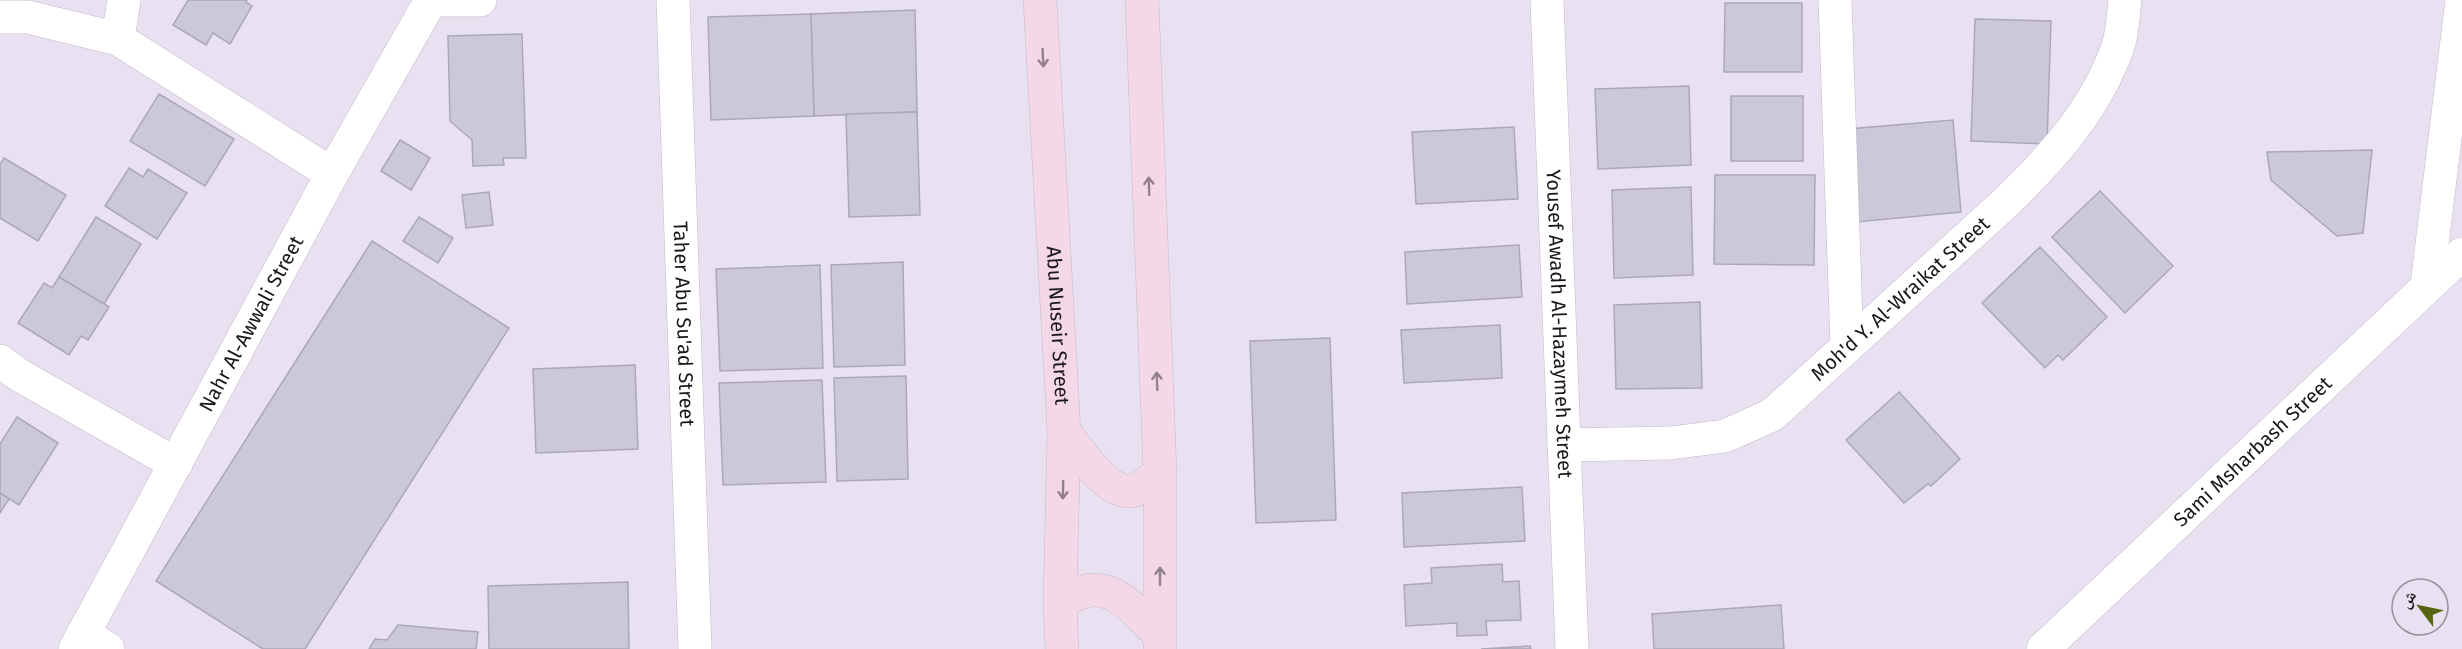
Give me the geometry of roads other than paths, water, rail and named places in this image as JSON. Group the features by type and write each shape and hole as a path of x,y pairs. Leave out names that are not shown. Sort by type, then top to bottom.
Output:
{"main road":[{"name":"Abu Nuseir Street","path":"1040,0 1064,432 1060,602 1062,649"},
{"path":"1142,0 1160,473 1159,642"},
{"path":"1064,432 1092,467 1118,489 1127,491 1138,489 1160,473"},
{"path":"1060,602 1085,591 1110,592 1122,599 1159,642"}],"street":[{"path":"118,39 124,0"},
{"path":"431,0 480,0"},
{"name":"Nahr Al-Awwali Street","path":"88,644 176,464 332,174 431,0"},
{"name":"Taher Abu Su'ad Street","path":"673,0 695,649"},
{"name":"Yousef Awadh Al-Hazaymeh Street","path":"1547,0 1572,649"},
{"path":"1834,0 1847,347"},
{"name":"Moh'd Y. Al-Wraikat Street","path":"1564,445 1671,443 1725,436 1772,415 2003,205 2037,172 2065,140 2093,102 2119,44 2125,0"},
{"path":"2427,285 2462,0"},
{"path":"0,17 28,17 118,39 332,174"},
{"name":"Sami Msharbash Street","path":"2043,649 2462,254"},
{"path":"0,362 176,464"}]}
